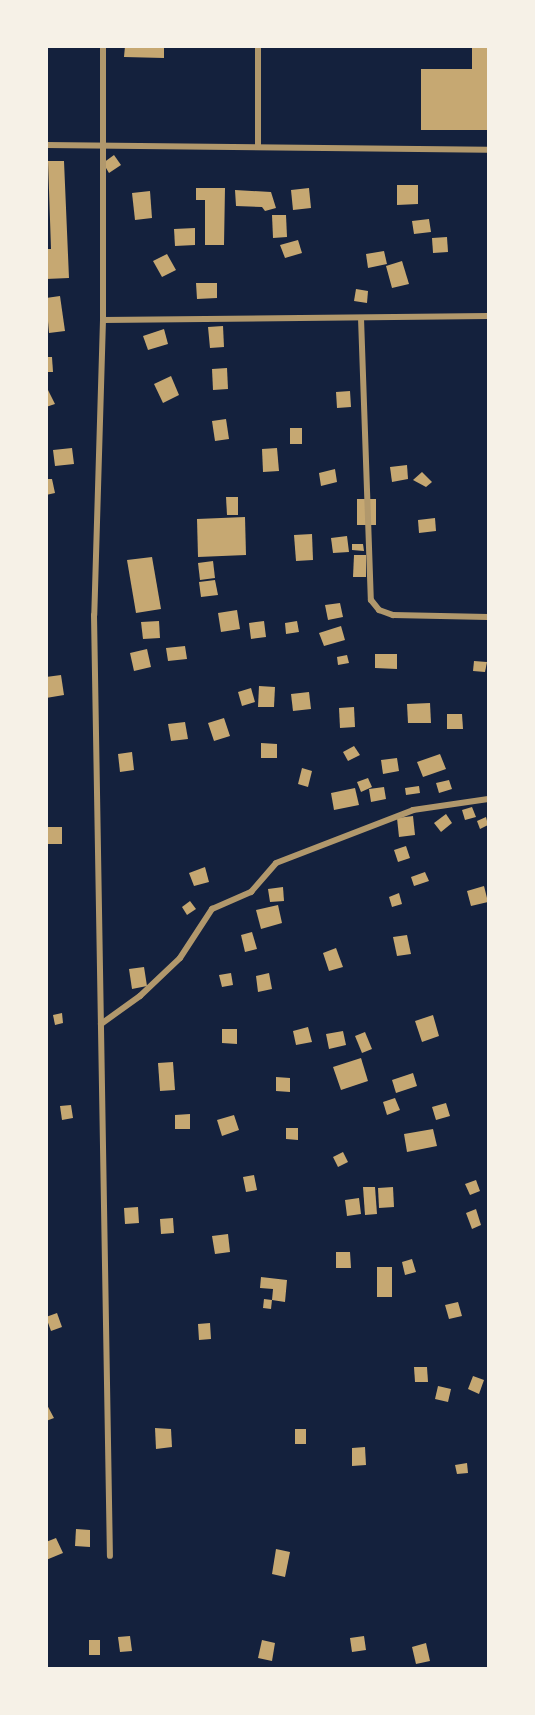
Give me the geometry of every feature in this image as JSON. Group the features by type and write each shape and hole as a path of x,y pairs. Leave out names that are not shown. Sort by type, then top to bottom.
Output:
{"street":[{"path":"103,46 103,320 94,615 111,1556"},
{"path":"258,46 258,146"},
{"path":"46,145 489,150"},
{"path":"103,320 489,316"},
{"path":"361,318 371,600 379,610 393,615 489,617"},
{"path":"101,1023 140,996 180,958 212,909 251,892 276,863 413,810 489,799"}],"building":[{"path":"125,46 164,46 164,58 124,57"},
{"path":"472,46 488,46 488,130 421,130 421,69 472,69"},
{"path":"114,155 121,165 109,173 103,163"},
{"path":"48,161 64,161 69,278 46,279 46,249 51,249"},
{"path":"397,185 418,185 418,204 397,205"},
{"path":"196,188 225,188 224,245 205,245 205,200 196,200"},
{"path":"309,188 311,208 293,210 291,190"},
{"path":"235,190 271,192 276,208 265,211 262,207 236,206"},
{"path":"150,191 152,218 135,220 132,193"},
{"path":"272,215 286,215 287,237 273,238"},
{"path":"429,219 431,232 414,234 412,221"},
{"path":"195,228 195,245 175,246 174,229"},
{"path":"447,237 448,252 433,253 432,238"},
{"path":"298,240 302,253 285,258 280,245"},
{"path":"384,251 387,264 368,268 366,254"},
{"path":"167,254 176,270 162,277 153,261"},
{"path":"402,261 409,284 392,288 386,266"},
{"path":"196,283 217,283 217,298 197,299"},
{"path":"356,289 368,291 367,303 354,301"},
{"path":"60,296 65,331 49,333 46,298"},
{"path":"223,326 224,347 210,348 208,327"},
{"path":"164,329 168,344 148,350 143,336"},
{"path":"46,357 52,357 53,372 46,372"},
{"path":"227,368 228,389 213,390 212,369"},
{"path":"171,376 179,395 163,403 154,384"},
{"path":"46,386 55,404 46,407"},
{"path":"350,391 351,407 337,408 336,392"},
{"path":"226,419 229,439 215,441 212,421"},
{"path":"290,428 302,428 302,444 290,444"},
{"path":"72,448 74,464 55,466 53,450"},
{"path":"277,448 279,471 263,472 262,449"},
{"path":"407,465 408,479 392,482 390,467"},
{"path":"335,469 337,482 321,486 319,473"},
{"path":"422,472 432,482 426,487 413,480"},
{"path":"46,479 52,479 55,493 46,495"},
{"path":"226,497 238,497 238,515 227,515"},
{"path":"357,499 376,499 376,525 357,525"},
{"path":"245,517 246,555 198,557 197,519"},
{"path":"435,518 436,531 419,533 418,520"},
{"path":"312,534 313,560 296,561 294,535"},
{"path":"347,536 349,552 333,553 331,538"},
{"path":"352,544 363,544 364,551 352,550"},
{"path":"354,555 366,555 366,577 353,577"},
{"path":"152,557 161,609 136,613 127,560"},
{"path":"213,561 215,578 200,580 198,563"},
{"path":"215,580 218,595 201,597 199,582"},
{"path":"340,603 343,617 328,620 325,605"},
{"path":"237,610 240,629 221,632 218,613"},
{"path":"159,621 160,638 143,639 141,622"},
{"path":"264,621 266,637 251,639 249,623"},
{"path":"297,621 299,632 286,634 285,623"},
{"path":"341,626 345,640 324,646 319,633"},
{"path":"185,646 187,659 168,661 166,648"},
{"path":"147,649 151,667 134,671 130,653"},
{"path":"375,654 397,654 397,669 375,668"},
{"path":"347,655 349,663 338,665 337,657"},
{"path":"474,661 487,662 485,672 473,671"},
{"path":"61,675 64,695 46,698 46,677"},
{"path":"259,686 275,687 274,707 258,707"},
{"path":"251,688 255,702 242,706 238,692"},
{"path":"309,692 311,709 293,711 291,694"},
{"path":"430,703 431,723 408,723 407,704"},
{"path":"354,707 355,727 340,728 339,708"},
{"path":"447,714 462,714 463,729 447,729"},
{"path":"224,718 230,736 214,741 208,723"},
{"path":"185,722 188,739 171,741 168,724"},
{"path":"261,743 277,744 277,758 261,758"},
{"path":"354,746 360,755 348,761 343,752"},
{"path":"132,752 134,770 120,772 118,754"},
{"path":"440,754 446,769 423,777 417,762"},
{"path":"397,758 399,771 383,774 381,760"},
{"path":"302,768 312,771 308,787 298,784"},
{"path":"368,778 372,787 361,792 357,782"},
{"path":"449,780 452,789 439,793 436,783"},
{"path":"419,786 420,793 406,795 405,788"},
{"path":"384,787 386,799 371,802 369,789"},
{"path":"355,788 359,805 334,810 331,793"},
{"path":"472,807 476,817 465,820 462,810"},
{"path":"446,814 452,823 441,832 434,823"},
{"path":"413,816 415,835 399,837 397,818"},
{"path":"486,817 488,825 480,829 477,821"},
{"path":"46,827 62,827 62,844 46,844"},
{"path":"406,846 410,858 398,862 394,850"},
{"path":"205,867 209,882 194,886 189,873"},
{"path":"425,872 429,881 414,886 411,877"},
{"path":"484,886 488,902 471,906 467,891"},
{"path":"283,887 284,901 270,902 268,889"},
{"path":"399,893 402,904 392,907 389,897"},
{"path":"190,901 196,909 187,915 182,907"},
{"path":"278,905 282,923 261,929 256,910"},
{"path":"252,932 257,949 245,952 241,935"},
{"path":"407,935 411,954 397,956 393,937"},
{"path":"336,948 343,967 329,971 323,953"},
{"path":"144,967 147,986 132,989 129,969"},
{"path":"231,973 233,985 222,987 219,975"},
{"path":"269,973 272,989 258,992 256,976"},
{"path":"62,1013 63,1023 55,1025 53,1015"},
{"path":"433,1015 439,1036 422,1042 415,1021"},
{"path":"308,1027 312,1042 296,1045 293,1031"},
{"path":"222,1029 237,1029 237,1044 222,1043"},
{"path":"343,1031 346,1045 329,1049 326,1034"},
{"path":"365,1032 372,1049 362,1053 355,1036"},
{"path":"361,1058 368,1081 341,1090 333,1067"},
{"path":"173,1062 175,1090 160,1091 158,1063"},
{"path":"413,1073 417,1086 396,1093 392,1080"},
{"path":"276,1077 290,1078 290,1092 276,1091"},
{"path":"395,1098 400,1110 387,1115 383,1102"},
{"path":"446,1103 450,1116 436,1120 432,1107"},
{"path":"71,1105 73,1118 62,1120 60,1106"},
{"path":"190,1114 190,1129 175,1129 175,1115"},
{"path":"234,1115 239,1130 222,1136 217,1120"},
{"path":"286,1128 298,1128 298,1140 286,1139"},
{"path":"433,1129 437,1146 407,1152 404,1134"},
{"path":"343,1152 348,1162 338,1167 333,1157"},
{"path":"254,1175 257,1190 246,1192 243,1177"},
{"path":"476,1180 480,1191 470,1195 465,1184"},
{"path":"363,1187 375,1187 377,1214 365,1215"},
{"path":"393,1187 394,1207 379,1208 378,1188"},
{"path":"359,1198 361,1214 347,1216 345,1200"},
{"path":"138,1207 139,1223 125,1224 124,1208"},
{"path":"476,1209 481,1225 472,1229 466,1213"},
{"path":"173,1218 174,1233 161,1234 160,1219"},
{"path":"228,1234 230,1252 215,1254 212,1236"},
{"path":"336,1252 350,1252 351,1268 336,1268"},
{"path":"412,1259 416,1272 405,1275 402,1262"},
{"path":"377,1267 392,1267 392,1297 377,1297"},
{"path":"261,1277 287,1280 285,1302 272,1300 273,1289 260,1288"},
{"path":"264,1299 272,1300 271,1309 263,1308"},
{"path":"458,1302 462,1316 449,1319 445,1305"},
{"path":"57,1313 62,1327 51,1331 46,1317"},
{"path":"210,1323 211,1339 199,1340 198,1324"},
{"path":"414,1367 427,1367 428,1382 415,1382"},
{"path":"473,1376 484,1380 479,1394 468,1389"},
{"path":"438,1386 451,1389 448,1402 435,1399"},
{"path":"46,1403 54,1418 46,1421"},
{"path":"155,1428 171,1429 172,1447 156,1449"},
{"path":"295,1429 306,1429 306,1444 295,1444"},
{"path":"365,1447 366,1465 352,1466 352,1448"},
{"path":"467,1463 468,1473 457,1474 455,1465"},
{"path":"76,1529 90,1530 90,1547 75,1546"},
{"path":"56,1538 63,1553 46,1560 46,1542"},
{"path":"276,1549 290,1552 285,1577 272,1574"},
{"path":"130,1636 132,1651 120,1652 118,1637"},
{"path":"364,1636 366,1650 352,1652 350,1638"},
{"path":"89,1640 100,1640 100,1655 89,1655"},
{"path":"262,1640 275,1643 272,1661 258,1658"},
{"path":"426,1643 430,1661 416,1664 412,1647"}]}
